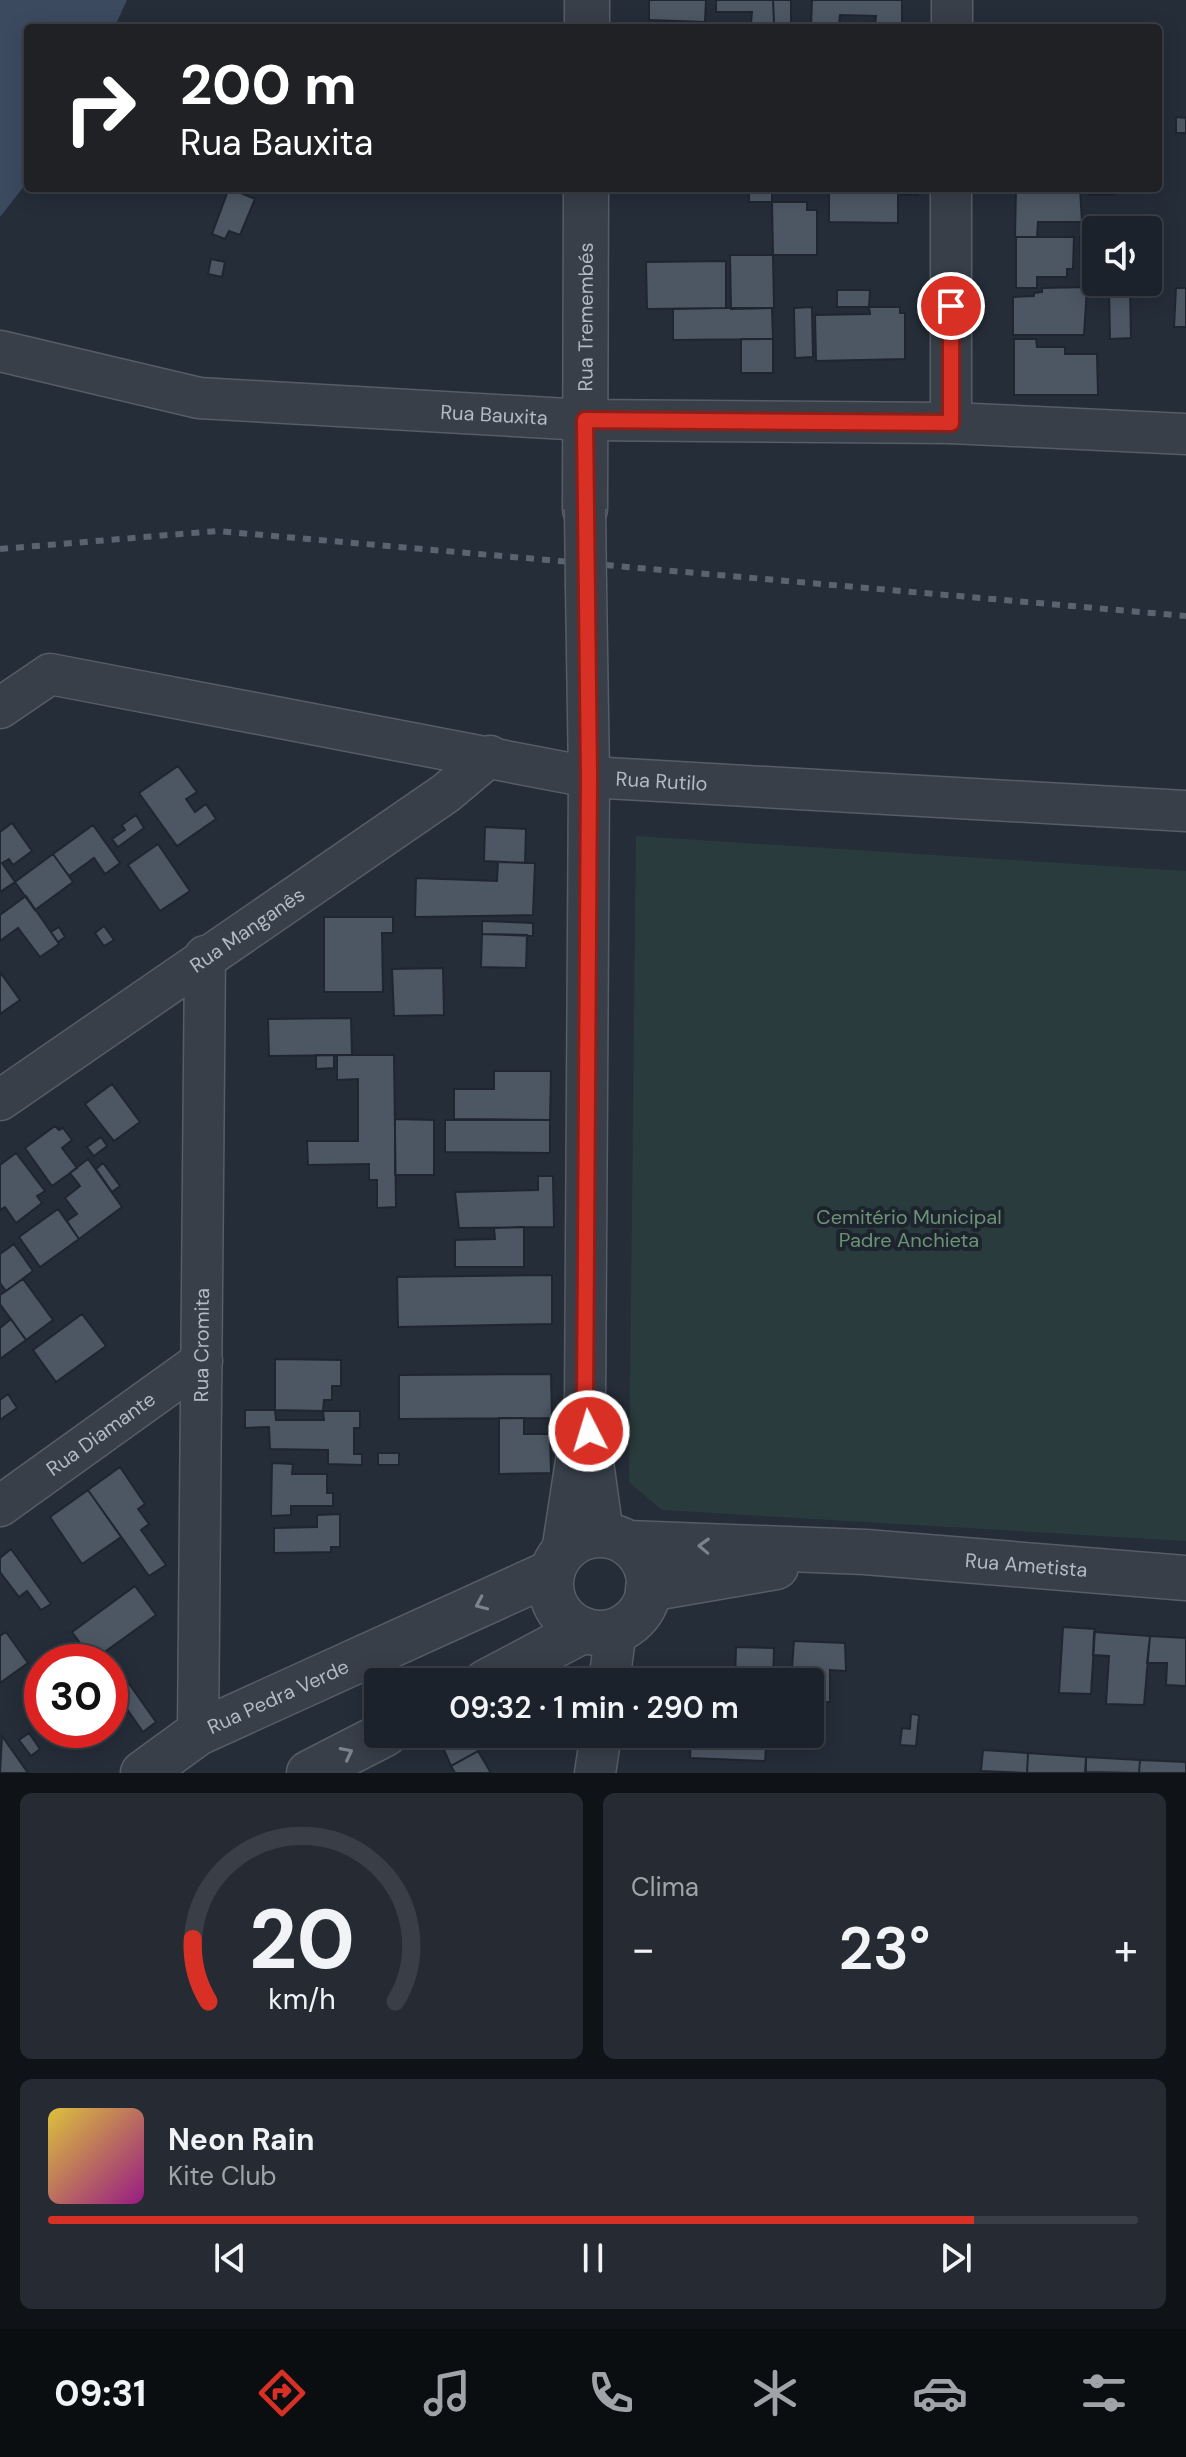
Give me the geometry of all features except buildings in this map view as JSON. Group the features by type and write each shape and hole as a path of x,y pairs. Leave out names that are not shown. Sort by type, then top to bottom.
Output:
{"street":[{"path":"587,0 587,24"},
{"path":"952,0 952,24"},
{"name":"Rua Tremembés","path":"557,1562 585,1405 589,777 585,509 586,192"},
{"path":"951,192 951,423"},
{"name":"Rua Bauxita","path":"0,351 199,398 585,420 951,423 1186,434"},
{"name":"Rua Rutilo","path":"0,708 50,674 589,777 1186,811"},
{"name":"Rua Manganês","path":"0,1100 446,793 490,756"},
{"name":"Rua Cromita","path":"198,1733 205,956"},
{"name":"Rua Diamante","path":"0,1506 202,1361"},
{"name":"Rua Tremembés","path":"585,1405 615,1538"},
{"path":"516,1668 638,1614 648,1589 645,1563 615,1538 581,1538 557,1562 554,1602 562,1615 596,1630"},
{"name":"Rua Ametista","path":"615,1538 865,1552 1186,1578"},
{"name":"Rua Ametista","path":"648,1589 865,1552"},
{"name":"Rua Pedra Verde","path":"143,1773 198,1733 557,1562"},
{"path":"589,1668 596,1630"},
{"path":"596,1630 606,1668"},
{"path":"309,1773 364,1745"},
{"path":"583,1773 584,1748"},
{"path":"595,1773 599,1748"}],"green space":[{"name":"Cemitério Municipal Padre Anchieta","path":"636,836 1186,871 1186,1541 662,1510 629,1482"}],"water":[{"path":"0,0 127,0 116,24 24,24 24,186 0,217"}],"railway":[{"path":"0,549 217,531 1186,616"}],"route":[{"path":"589,1431 585,1405 589,777 585,420 951,423 951,306"}]}
